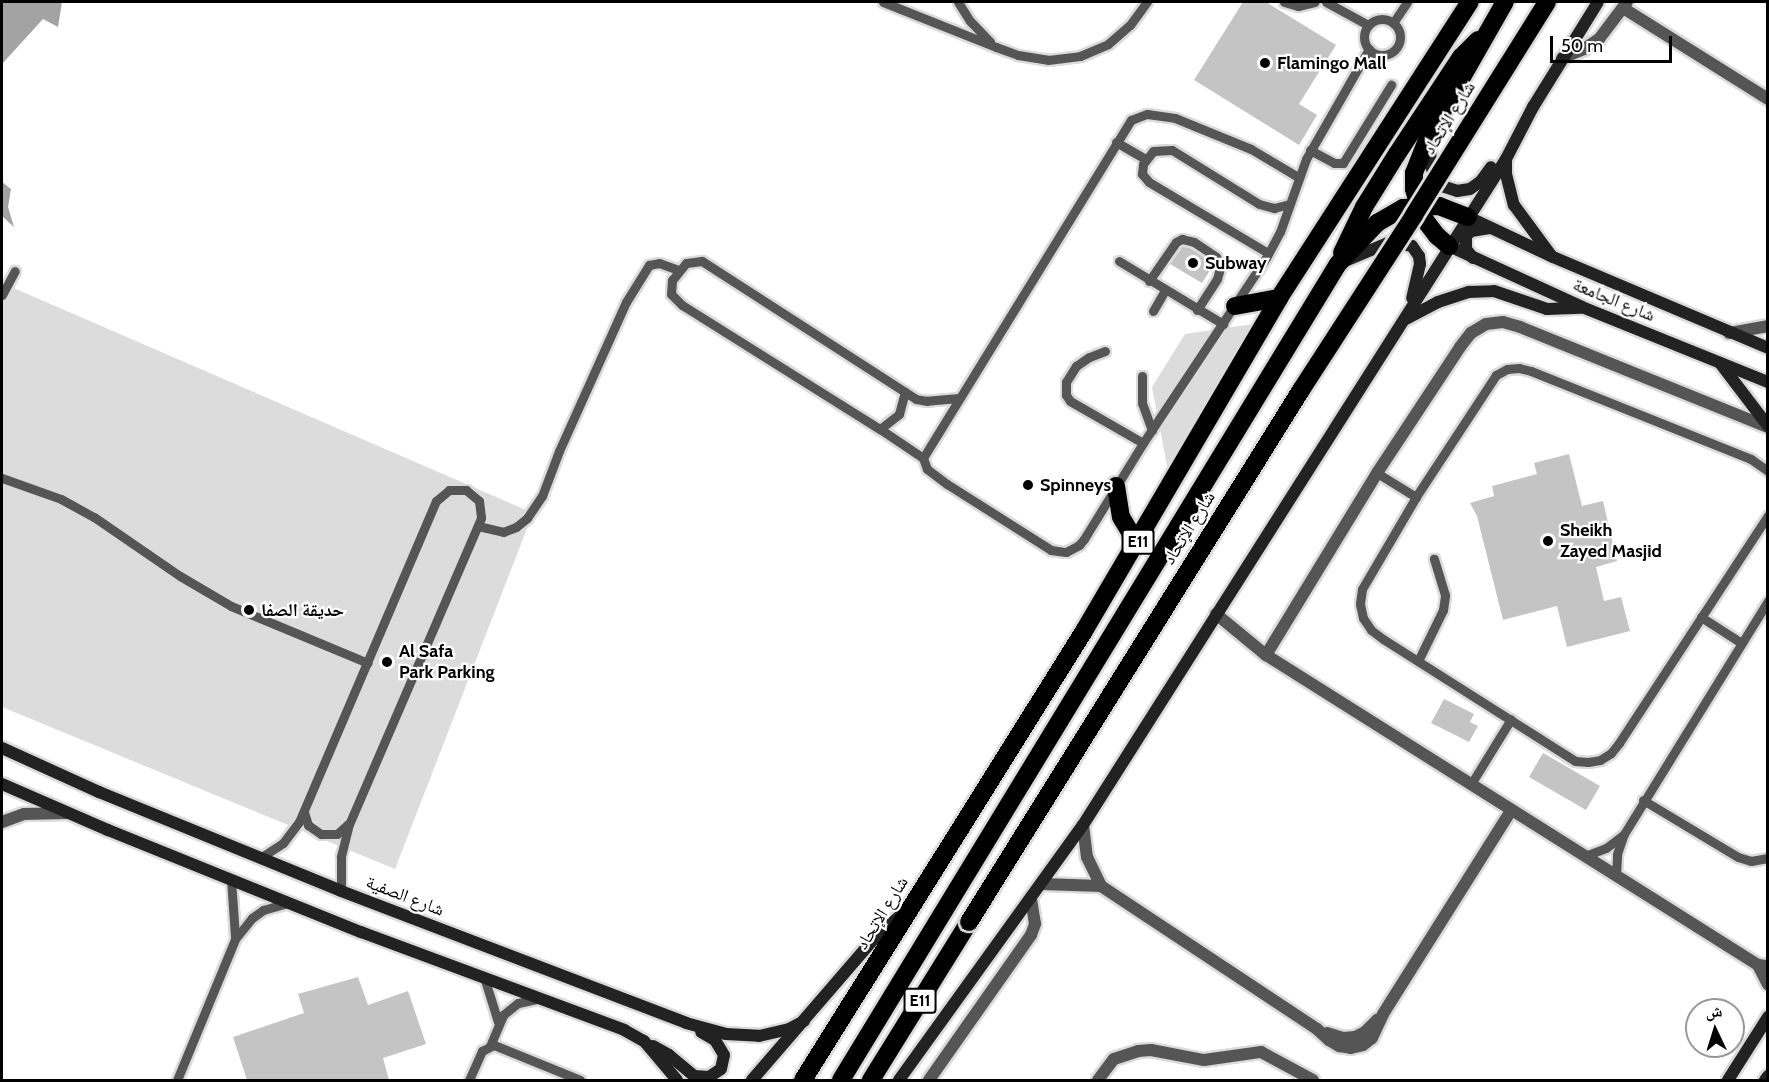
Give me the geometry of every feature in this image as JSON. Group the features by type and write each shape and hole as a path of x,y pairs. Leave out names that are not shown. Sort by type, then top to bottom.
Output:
{"highway":[{"name":"شارع الإتحاد","path":"802,1080 1137,544 1279,298 1470,2"},
{"path":"1449,246 1426,224 1417,205 1414,173 1429,135 1504,2"},
{"name":"شارع الإتحاد","path":"871,1080 1319,360 1414,215 1547,2"},
{"path":"841,1080 1338,264 1356,222 1397,154 1461,57 1487,34"},
{"path":"1338,264 1389,214 1417,205 1439,206 1468,216"},
{"path":"1235,306 1279,298"},
{"path":"1116,486 1121,517 1137,544"}],"main road":[{"path":"899,1080 1083,825 1506,159 1533,107 1598,2"},
{"path":"1429,135 1431,166 1435,178 1451,189 1470,189 1487,174 1518,124 1533,107"},
{"path":"1506,159 1506,174 1514,205 1553,257"},
{"name":"شارع الجامعة","path":"1468,216 1553,257 1767,348"},
{"path":"1474,260 1466,249 1466,236 1471,231 1492,228"},
{"path":"1338,264 1390,242 1412,246 1419,256 1420,264 1405,319"},
{"name":"شارع الجامعة","path":"1449,246 1474,260 1582,308 1767,382"},
{"path":"1405,319 1438,302 1469,292 1494,291 1547,309 1582,308"},
{"path":"1719,362 1767,426"},
{"name":"شارع الصفية","path":"2,748 99,792 341,891 686,1023 726,1034 759,1036 789,1029 804,1021"},
{"path":"2,784 67,813 290,903 624,1030 669,1055 694,1076 704,1078 713,1076 723,1065 723,1050 715,1040 686,1023"},
{"path":"752,1080 872,941 909,908"},
{"path":"1728,1080 1767,1017"},
{"path":"644,1041 677,1080"},
{"path":"1765,1080 1767,1076"}],"street":[{"path":"1562,58 1584,49 1599,39 1625,5 1767,99"},
{"path":"1266,655 1377,473 1471,333 1486,324 1503,322 1520,327 1767,426"},
{"path":"1729,333 1767,326"},
{"path":"1216,614 1266,655 1616,876 1763,965 1767,985"},
{"path":"1083,825 1087,857 1101,886 1317,1029 1343,1038 1365,1032 1383,1014 1511,810"},
{"path":"2,822 24,814 67,813"},
{"path":"1042,884 1101,886"},
{"path":"929,1080 1030,935 1035,924 1031,900"},
{"path":"1098,1080 1114,1059 1138,1051 1151,1050 1204,1060 1251,1051 1261,1052 1313,1080"}],"lane":[{"path":"883,2 996,47 1041,59 1080,56 1094,51 1120,35 1147,2"},
{"path":"958,2 970,21 996,47"},
{"path":"1284,2 1298,6 1315,2"},
{"path":"1326,2 1368,26"},
{"path":"1393,22 1407,2"},
{"path":"1377,19 1393,22 1400,38 1396,49 1379,55 1369,49 1364,38 1368,26 1377,19"},
{"path":"959,398 927,401 905,392 702,261 686,262 678,270 670,287 675,300 880,429 922,458 927,469 941,480 1051,550 1058,552 1079,545 1143,443 1268,254 1310,150 1369,49"},
{"path":"1310,150 1334,164 1343,163 1391,86"},
{"path":"922,458 1131,120 1142,114 1157,113 1235,142 1298,177"},
{"path":"1116,142 1145,159"},
{"path":"1268,254 1144,178 1141,169 1145,159 1153,151 1172,150 1259,204 1274,208 1290,204"},
{"path":"1149,281 1176,242 1188,239 1194,242 1216,257 1220,268 1217,279 1197,309"},
{"path":"1119,261 1223,324"},
{"path":"478,526 503,532 516,527 527,518 542,496 559,451 626,302 649,265 659,262 678,270"},
{"path":"2,295 15,271"},
{"path":"1153,311 1165,290"},
{"path":"1105,351 1089,357 1076,366 1066,382 1066,395 1070,401 1143,443"},
{"path":"1767,471 1751,459 1519,368 1507,369 1496,375 1416,497 1362,589 1360,604 1363,618 1371,630 1575,761 1600,760 1611,753 1619,743 1767,514"},
{"path":"1142,376 1142,403 1152,430"},
{"path":"880,429 899,414 905,392"},
{"path":"1377,473 1416,497"},
{"path":"2,478 62,499 94,517 180,576 231,606 368,663"},
{"path":"260,858 288,839 304,810 436,501 449,490 466,490 474,494 482,510 478,526 349,824 341,857 341,891"},
{"path":"1418,661 1443,610 1445,595 1434,559"},
{"path":"1616,876 1617,854 1624,834 1767,601"},
{"path":"1701,617 1740,642"},
{"path":"1471,784 1511,719"},
{"path":"1643,800 1738,857 1751,861 1767,858"},
{"path":"304,810 308,825 321,834 337,834 349,824"},
{"path":"1585,856 1606,848 1624,834"},
{"path":"231,879 235,909 235,939"},
{"path":"177,1080 235,939 258,914 290,903"},
{"path":"484,977 498,1022"},
{"path":"490,1046 498,1022 518,1003 545,999"},
{"path":"469,1080 482,1051 490,1046 499,1046 580,1080"}],"shaded area":[{"path":"2,2 62,2 58,27 43,19 2,64"},
{"path":"2,182 11,189 8,207 14,227 3,217 2,224"},
{"name":"حديقة الصفا","path":"2,283 533,513 395,869 2,707"},
{"path":"1253,324 1167,466 1152,387 1185,334"}],"building":[{"name":"Flamingo Mall","path":"1243,2 1266,2 1336,45 1299,104 1317,115 1299,145 1194,80"},
{"name":"Subway","path":"1183,246 1191,248 1210,261 1212,267 1202,283 1170,264"},
{"name":"Sheikh Zayed Masjid","path":"1569,454 1582,506 1603,501 1617,561 1596,567 1604,601 1621,597 1630,631 1567,647 1557,606 1503,620 1477,516 1470,503 1494,496 1492,486 1537,474 1534,463"},
{"path":"1444,699 1474,714 1470,722 1478,726 1469,742 1431,723"},
{"path":"1543,753 1600,786 1586,810 1529,777"},
{"path":"358,977 368,1005 408,991 426,1044 383,1058 389,1080 247,1080 233,1037 304,1013 298,994"}],"place":[{"name":"Flamingo Mall","path":"1265,63"},
{"name":"Subway","path":"1193,263"},
{"name":"Spinneys","path":"1028,485"},
{"name":"Sheikh Zayed Masjid","path":"1548,541"},
{"name":"حديقة الصفا","path":"249,610"},
{"name":"Al Safa Park Parking","path":"387,662"}]}
